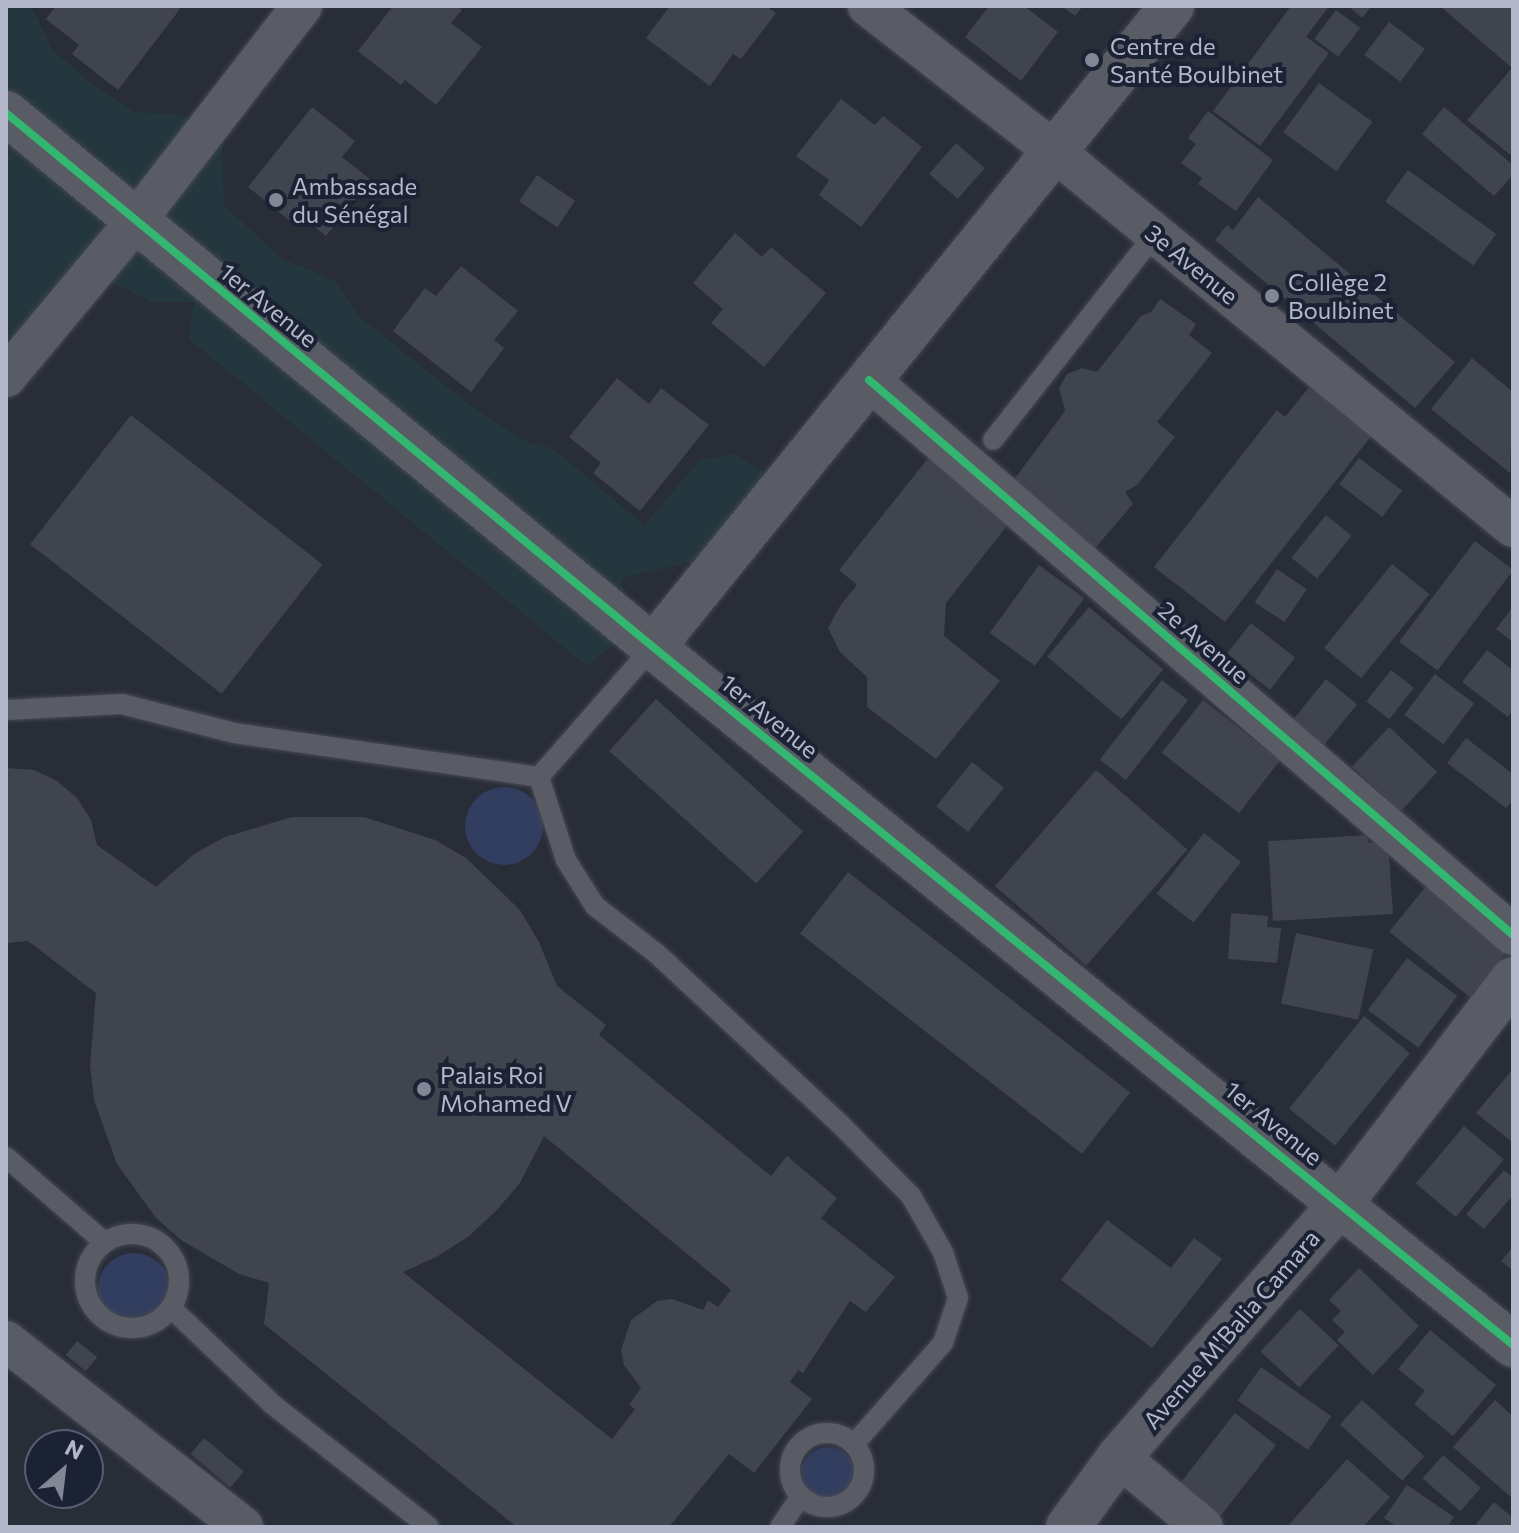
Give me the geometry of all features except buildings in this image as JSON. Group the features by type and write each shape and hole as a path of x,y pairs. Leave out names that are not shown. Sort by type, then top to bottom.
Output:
{"street":[{"path":"6,377 135,222 302,6"},
{"name":"3e Avenue","path":"868,6 1054,151 1513,527"},
{"path":"653,647 1172,6"},
{"name":"1er Avenue","path":"6,113 653,647 1513,1345"},
{"name":"2e Avenue","path":"869,380 1513,935"},
{"name":"Avenue M'Balia Camara","path":"1068,1527 1119,1457 1341,1203 1513,979"},
{"path":"6,1341 243,1527"},
{"path":"1119,1457 1203,1527"}],"lane":[{"path":"993,440 1155,234"},
{"path":"539,777 653,647"},
{"path":"6,710 122,704 234,733 539,777"},
{"path":"539,777 566,860 595,906 657,954 839,1123 911,1196 943,1252 958,1298 943,1343 854,1444"},
{"path":"6,1157 104,1242"},
{"path":"136,1234 165,1247 175,1261 179,1277 171,1308 144,1327 112,1324 98,1314 84,1285 93,1253 104,1242 119,1235 136,1234"},
{"path":"171,1308 272,1404 429,1527"},
{"path":"831,1433 854,1444 864,1467 858,1491 837,1506 824,1507 801,1496 790,1473 797,1449 806,1440 831,1433"},
{"path":"780,1527 801,1496"}],"shaded area":[{"path":"6,6 31,6 53,51 97,88 134,112 180,114 222,142 224,205 281,258 335,281 360,317 476,410 528,442 552,448 644,525 700,460 734,454 770,475 694,561 623,578 620,639 587,666 189,339 194,302 151,302 73,262 6,373"}],"water":[{"path":"504,787 519,790 532,798 540,811 543,826 540,841 532,854 519,862 504,865 489,862 476,854 468,841 465,826 468,811 476,798 489,790"},
{"path":"141,1253 160,1263 168,1275 168,1303 160,1315 148,1323 127,1325 108,1315 100,1303 98,1282 108,1263 120,1255"},
{"path":"828,1447 847,1455 855,1474 847,1493 828,1501 809,1493 801,1474 809,1455"}],"cycle path":[{"path":"6,113 653,647 1513,1345"},
{"path":"869,380 1513,935"}],"place":[{"name":"Centre de Santé Boulbinet","path":"1092,60"},
{"name":"Ambassade du Sénégal","path":"276,200"},
{"name":"Collège 2 Boulbinet","path":"1272,296"},
{"name":"Palais Roi Mohamed V","path":"424,1089"}]}
